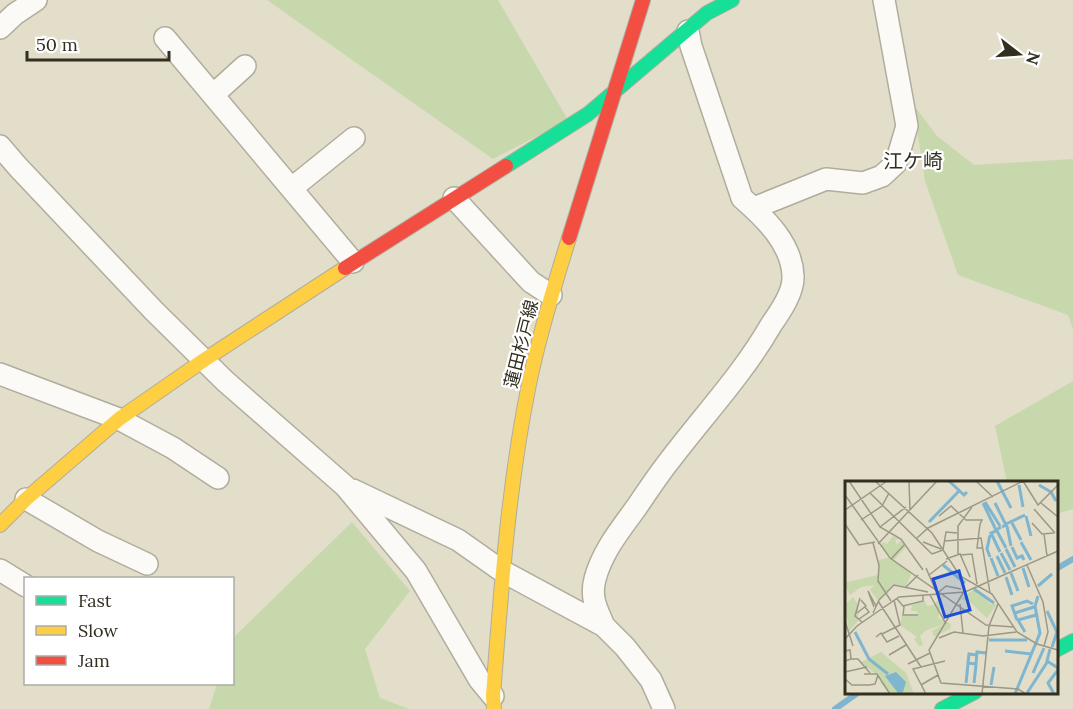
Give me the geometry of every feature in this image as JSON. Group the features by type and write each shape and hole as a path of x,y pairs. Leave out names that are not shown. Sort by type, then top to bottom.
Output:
{"street":[{"path":"0,28 15,14 36,0"},
{"name":"蓮田杉戸線","path":"494,703 502,571 520,426 551,295 643,0"},
{"path":"0,525 26,499 118,419 353,262 588,114 688,32 709,6 732,0"},
{"path":"754,208 826,179 863,183 882,176 896,163 908,126 884,0"},
{"path":"604,626 593,602 595,580 606,551 670,460 728,389 786,301 794,279 791,257 780,238 754,208 742,198 688,32"},
{"path":"165,38 353,262"},
{"path":"213,94 245,66"},
{"path":"292,188 354,138"},
{"path":"0,146 146,303 225,381 345,486 416,571 494,703"},
{"path":"454,198 531,282 551,295"},
{"path":"0,374 118,419 173,448 218,478"},
{"path":"345,486 458,540 502,571 604,626 625,647 651,680 664,709"},
{"path":"26,499 98,541 147,564"},
{"path":"0,570 24,585"},
{"path":"1058,649 1073,641"},
{"path":"942,709 973,694"}],"green space":[{"path":"267,0 498,0 568,120 493,159"},
{"path":"913,104 937,136 974,165 1073,159 1073,329 1068,315 958,275 925,181"},
{"path":"1073,381 1073,509 1058,514 1058,481 1007,481 995,426"},
{"path":"352,522 410,591 365,649 380,698 409,709 209,709 217,685 234,685 234,637"}],"waterway":[{"path":"1058,568 1073,559"},
{"path":"835,709 856,694"}],"traffic: fast":[{"path":"506,166 588,114 707,13 732,0"},
{"path":"1058,649 1073,641"},
{"path":"942,709 971,694"}],"traffic: slow":[{"path":"494,709 493,696 506,539 522,423 537,347 569,238"},
{"path":"0,525 26,499 119,419 204,360 345,268"}],"traffic: jam":[{"path":"569,238 643,0"},
{"path":"345,268 506,166"}],"district":[{"name":"江ケ崎","path":"913,160"}]}
